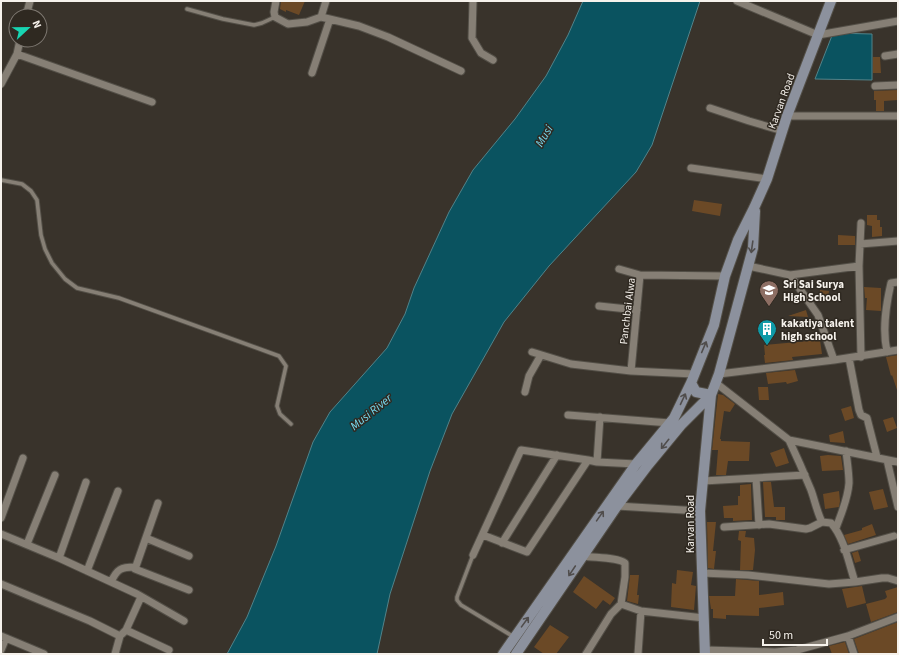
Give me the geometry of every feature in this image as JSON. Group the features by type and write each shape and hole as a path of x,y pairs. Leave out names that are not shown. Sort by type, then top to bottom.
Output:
{"street":[{"path":"276,1 274,12 275,18 288,24 307,22 321,17 359,26 388,37 461,71"},
{"path":"321,17 326,1"},
{"path":"473,1 472,38 481,53 493,60"},
{"path":"737,1 818,35 898,21"},
{"name":"Karvan Road","path":"503,654 636,464 674,418 714,325 725,276 738,240 767,179 787,116 831,1"},
{"path":"312,73 330,19"},
{"path":"1,84 18,48"},
{"path":"16,54 152,102"},
{"path":"884,56 898,54"},
{"path":"875,86 898,85"},
{"path":"710,108 783,131"},
{"path":"787,116 898,116"},
{"path":"691,168 767,179"},
{"name":"Karvan Road","path":"706,652 700,510 711,395 748,266 752,248 754,208"},
{"path":"861,224 859,266 861,357"},
{"path":"860,244 898,241"},
{"path":"748,266 790,275 859,266"},
{"path":"619,269 640,275"},
{"name":"Panchbai Alwa","path":"631,371 640,275 725,276"},
{"path":"790,275 818,316 834,360"},
{"path":"887,352 885,336 890,283 898,282"},
{"path":"599,306 637,310"},
{"path":"717,378 861,357 898,350"},
{"path":"532,352 571,364 692,378 696,392 711,395"},
{"path":"525,392 529,376 541,355"},
{"path":"849,358 859,410 861,415 867,418 877,457"},
{"path":"717,378 789,440 805,475 822,522"},
{"path":"516,654 617,506 681,425 711,395"},
{"path":"568,415 670,423"},
{"path":"597,462 600,417"},
{"path":"789,440 898,462"},
{"path":"473,555 521,450 597,462 636,464"},
{"path":"836,528 846,502 848,491 849,482 846,451"},
{"path":"502,543 557,455"},
{"path":"1,518 23,458"},
{"path":"483,535 527,552 588,460"},
{"path":"887,460 898,507"},
{"path":"27,544 55,475"},
{"path":"703,481 805,475"},
{"path":"756,478 759,525"},
{"path":"59,558 86,482"},
{"path":"87,571 118,492"},
{"path":"135,567 158,503"},
{"path":"617,506 700,510"},
{"path":"724,527 769,524 806,529 822,522 831,523 836,528 855,582"},
{"path":"1,534 27,544 111,582 184,621"},
{"path":"844,550 894,536"},
{"path":"146,538 189,556"},
{"path":"583,556 615,559 621,560 625,563 622,604 611,614 586,654"},
{"path":"111,582 115,573 123,567 135,567 135,569 189,590"},
{"path":"702,573 748,575 829,584 888,578 898,581"},
{"path":"1,584 90,621 120,636"},
{"path":"115,654 120,636 126,630 141,597"},
{"path":"622,604 641,611 704,618"},
{"path":"638,654 641,611"},
{"path":"706,652 774,652 797,650 848,636 898,617"},
{"path":"126,630 169,650"},
{"path":"848,636 854,654"},
{"path":"1,650 4,637 44,654"}],"lane":[{"path":"187,9 223,19 254,25 275,18"},
{"path":"1,180 22,184 31,191 37,200 41,235 45,249 52,263 65,279 77,288 119,298 279,356 286,366 277,406 280,414 291,424"},
{"path":"473,555 457,597 458,600 461,605 515,637"}],"water":[{"path":"583,1 700,1 652,145 636,172 549,266 504,322 452,414 430,471 390,594 377,654 227,654 247,617 276,546 313,442 330,412 387,348 405,314 414,288 449,212 473,170 515,119 546,76 568,35"},
{"path":"833,33 872,34 872,80 815,79"}],"building":[{"path":"281,1 305,1 299,15 280,9"},
{"path":"873,57 880,57 881,73 873,73"},
{"path":"898,90 898,100 884,101 884,111 876,111 874,91"},
{"path":"694,200 722,204 720,216 692,211"},
{"path":"867,215 877,215 877,220 880,220 880,227 882,227 882,236 872,237 872,226 867,225"},
{"path":"838,235 855,236 855,245 838,245"},
{"path":"864,287 881,288 881,311 866,310 867,298 865,298"},
{"path":"820,290 829,291 828,301 819,300"},
{"path":"806,310 808,317 788,316"},
{"path":"769,326 770,336 763,336 762,327"},
{"path":"820,340 822,354 792,357 793,360 765,363 764,345"},
{"path":"898,355 897,390 892,375 891,376 886,357"},
{"path":"795,370 798,381 787,384 786,382 768,384 766,373"},
{"path":"758,387 768,387 769,400 759,400"},
{"path":"718,394 723,395 735,404 730,412 724,411 721,441 750,442 749,461 728,461 726,475 716,475 718,450 712,450"},
{"path":"851,406 854,418 845,421 841,409"},
{"path":"893,417 897,428 887,432 883,420"},
{"path":"843,431 845,443 830,442 829,435"},
{"path":"784,448 789,463 776,467 770,453"},
{"path":"820,456 841,456 843,470 822,471"},
{"path":"763,482 771,482 774,507 785,507 785,520 776,520 776,517 765,517"},
{"path":"751,484 752,520 733,521 733,518 724,518 723,506 738,505 740,485"},
{"path":"883,489 888,507 874,510 869,492"},
{"path":"839,491 839,507 825,509 823,494"},
{"path":"707,522 716,522 713,551 716,551 714,569 708,568"},
{"path":"872,524 876,535 848,544 844,535 862,530 862,528"},
{"path":"739,531 746,531 745,537 754,538 755,550 753,570 740,570 741,541 738,540"},
{"path":"858,551 861,561 855,563 852,553"},
{"path":"677,570 693,572 691,585 696,586 694,610 671,607 672,583 676,584"},
{"path":"630,575 639,575 637,595 639,595 638,604 627,601"},
{"path":"584,576 615,598 610,605 603,600 596,609 573,592"},
{"path":"736,579 759,581 759,595 783,592 784,605 759,608 759,616 726,615 726,619 713,618 713,609 711,609 709,596 735,596"},
{"path":"862,586 866,603 847,608 842,589"},
{"path":"898,587 898,612 871,622 866,604 885,599 887,597 885,591"},
{"path":"898,622 898,654 859,654 854,639"},
{"path":"550,625 569,637 556,654 544,654 534,647"},
{"path":"845,642 849,654 832,654 829,646"}],"place":[{"name":"Sri Sai Surya High School","path":"769,307"},
{"name":"kakatiya talent high school","path":"767,346"}],"water label":[{"name":"Musi","path":"544,136"},
{"name":"Musi River","path":"371,412"}]}
